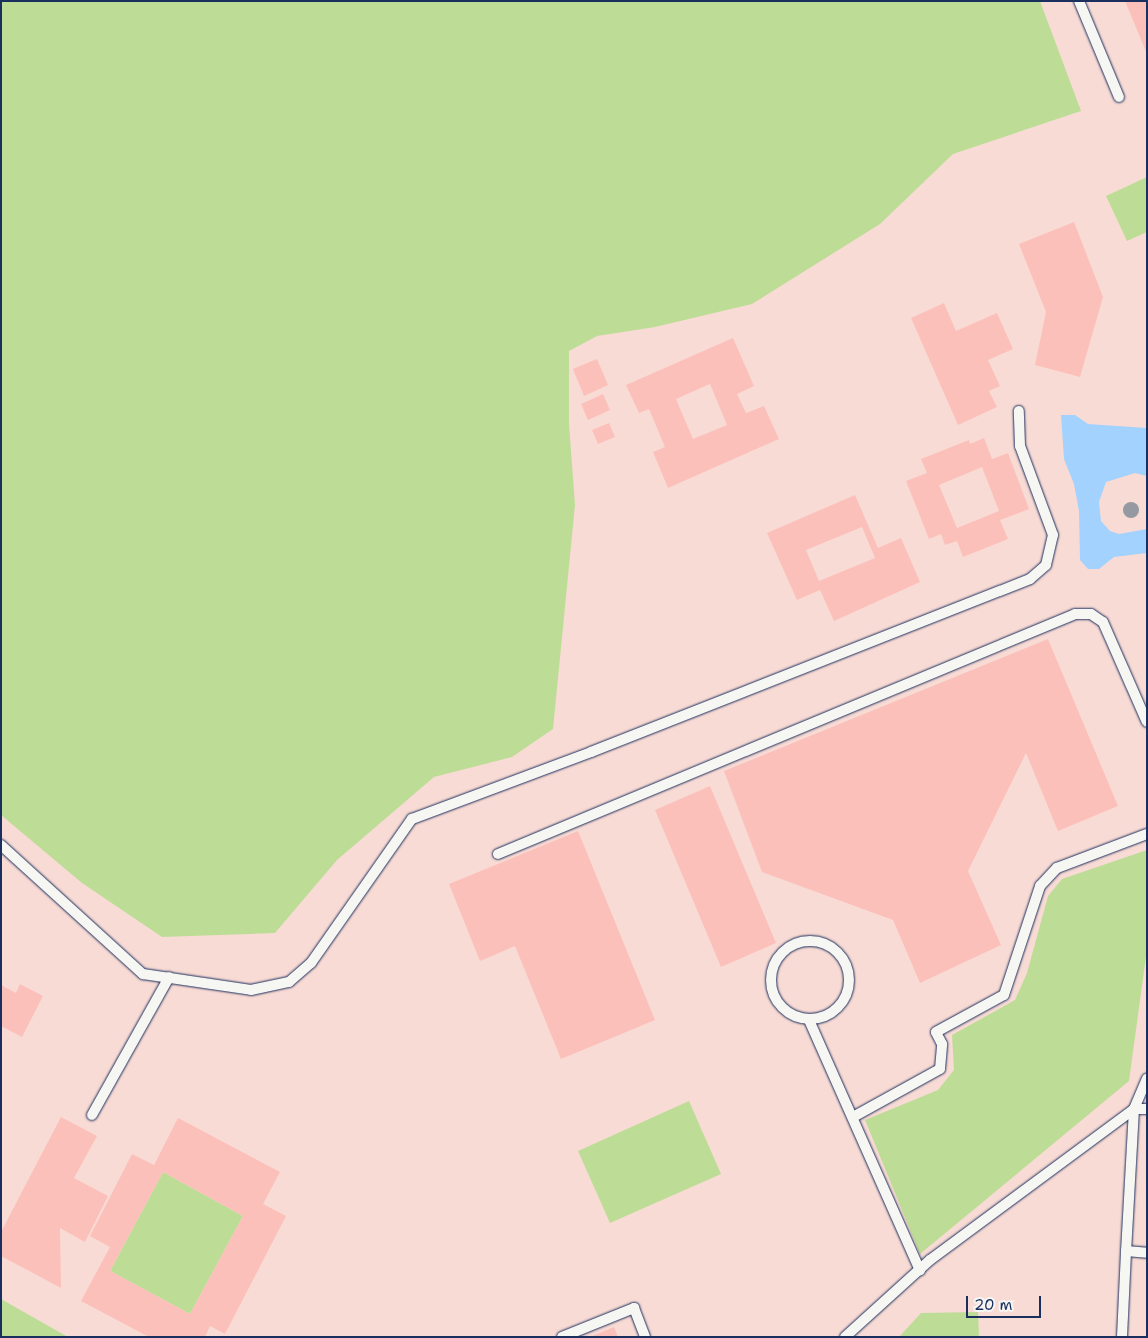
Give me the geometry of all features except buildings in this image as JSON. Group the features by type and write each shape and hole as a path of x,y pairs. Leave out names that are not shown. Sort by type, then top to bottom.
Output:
{"lane":[{"path":"1079,1 1119,97"},
{"path":"1,845 143,974 251,990 289,982 311,963 412,819 1030,579 1046,565 1053,535 1020,446 1019,410"},
{"path":"498,854 1075,614 1091,614 1103,622 1147,722"},
{"path":"853,1117 940,1069 942,1044 936,1032 1004,995 1040,886 1058,868 1147,834"},
{"path":"809,1020 825,1017 836,1010 844,1001 849,988 846,962 827,944 814,941 791,945 775,962 771,973 772,991 781,1007 790,1014 809,1020 920,1270"},
{"path":"92,1115 169,977"},
{"path":"1122,1337 1134,1109 1147,1079"},
{"path":"845,1337 920,1270 1134,1109 1147,1109"},
{"path":"1126,1251 1147,1253"},
{"path":"562,1337 634,1308 645,1337"}],"shaded area":[{"path":"1,1 1147,1 1147,1337 1,1337"}],"green space":[{"path":"1,1 1040,1 1081,111 953,154 880,224 752,304 655,327 597,336 569,351 569,424 575,505 553,729 512,757 434,777 337,860 275,933 162,937 82,883 1,815"},
{"path":"1147,177 1147,232 1127,241 1106,196"},
{"path":"1147,850 1147,949 1129,1081 920,1254 865,1120 938,1090 954,1070 952,1035 1015,1000 1027,973 1048,896 1062,879"},
{"path":"689,1101 721,1174 610,1223 578,1151"},
{"path":"163,1172 243,1216 190,1314 110,1271"},
{"path":"1,1299 68,1337 1,1337"},
{"path":"978,1312 979,1337 899,1337 921,1313"}],"water":[{"path":"1061,415 1075,415 1088,424 1147,428 1147,476 1135,473 1106,482 1099,502 1101,521 1110,531 1119,534 1147,529 1147,553 1114,557 1099,569 1088,569 1080,560 1079,511 1074,484 1064,459"}]}
